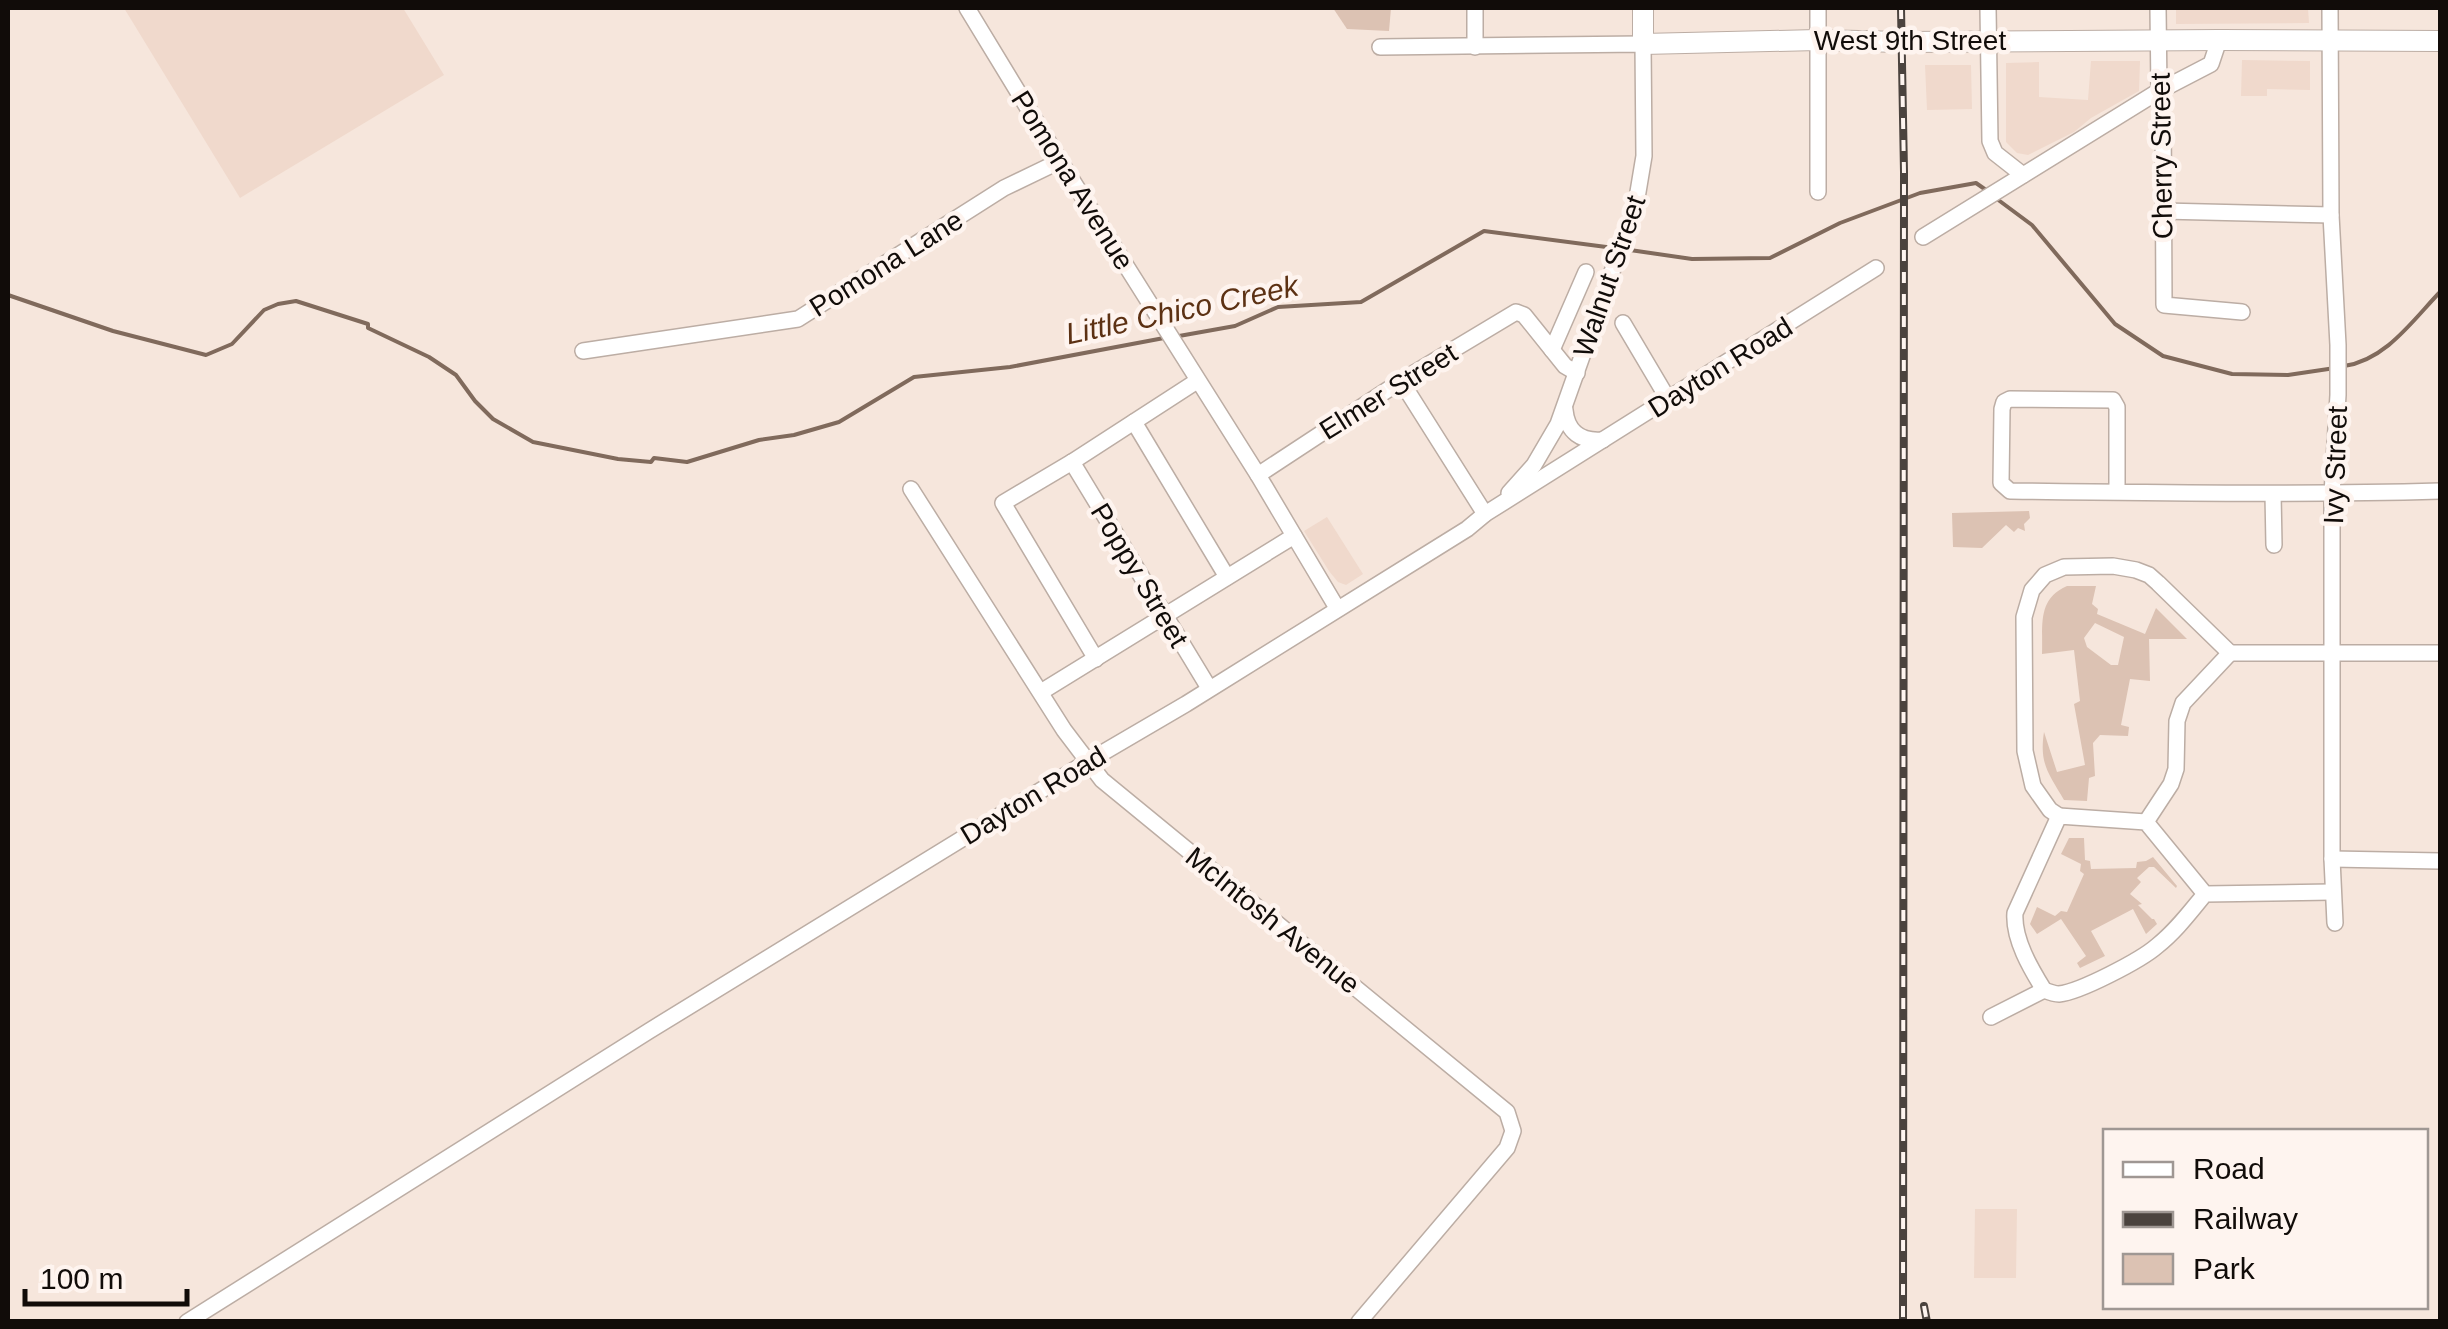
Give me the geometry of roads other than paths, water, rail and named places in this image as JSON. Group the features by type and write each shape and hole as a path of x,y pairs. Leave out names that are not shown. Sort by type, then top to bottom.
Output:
{"main road":[{"name":"Walnut Street","path":"1643,44 1644,8"},
{"name":"West 9th Street","path":"1643,44 1818,40 2440,42"}],"street":[{"name":"Pomona Avenue","path":"967,8 1337,608"},
{"path":"1475,8 1475,47"},
{"path":"1818,8 1818,192"},
{"path":"1988,8 1990,140 1995,153 2016,179"},
{"name":"Cherry Street","path":"2158,8 2159,91 2163,106 2164,305 2242,312"},
{"name":"Ivy Street","path":"2330,8 2331,216 2338,345 2332,494 2335,923"},
{"path":"1922,238 2159,91 2211,64 2219,40"},
{"name":"West 9th Street","path":"1380,47 1643,44"},
{"name":"Walnut Street","path":"1484,514 1534,464 1558,424 1630,222 1644,156 1643,44"},
{"name":"Pomona Lane","path":"583,351 798,319 1004,188 1060,161"},
{"path":"2163,211 2331,216"},
{"name":"Dayton Road","path":"198,1319 666,1021 1467,529 1484,514 1876,268"},
{"path":"1576,373 1552,350 1586,272"},
{"name":"Elmer Street","path":"1258,475 1512,314 1520,313 1552,350"},
{"path":"1623,323 1668,400"},
{"path":"1096,658 1002,503 1197,381"},
{"path":"1401,381 1484,514"},
{"path":"2117,492 2113,400 2004,402 2000,482 2010,491 2248,494 2332,494 2440,491"},
{"path":"1564,406 1568,425 1575,434 1603,440"},
{"path":"1134,422 1227,577"},
{"name":"Poppy Street","path":"1072,462 1209,688"},
{"name":"McIntosh Avenue","path":"912,489 1087,762 1118,794 1498,1103 1512,1122 1512,1139 1507,1148 1359,1322"},
{"path":"2273,494 2274,545"},
{"path":"1041,692 1294,536"},
{"path":"2205,894 2146,822 2059,816 2050,810 2030,780 2025,751 2024,617 2039,580 2064,567 2113,566 2136,570 2149,575 2230,653 2440,653"},
{"path":"2146,822 2171,784 2176,769 2177,722 2183,702 2230,653"},
{"path":"2044,990 2014,921 2059,816"},
{"path":"2332,860 2440,861"},
{"path":"1992,1017 2044,990 2059,994 2079,988 2134,962 2165,939 2205,894 2332,892"}],"waterway":[{"name":"Little Chico Creek","path":"1623,249 1692,259 1770,258 1840,223 1920,193 1976,183 1986,190"},
{"name":"Little Chico Creek","path":"1997,199 2032,225 2115,324 2163,356 2232,374 2288,375 2335,368"},
{"name":"Little Chico Creek","path":"1179,336 1235,326 1278,307 1361,302 1484,231 1614,248"},
{"name":"Little Chico Creek","path":"2344,366 2386,347 2440,292"},
{"name":"Little Chico Creek","path":"8,295 113,331 206,355 232,344 264,310 296,301 368,324 368,328 429,357 456,375 493,419 533,442 651,462 654,458 687,462 839,422 914,377 1010,367 1164,338"}],"railway":[{"path":"1901,8 1903,1322"},
{"path":"1924,1306 1927,1322"}]}
